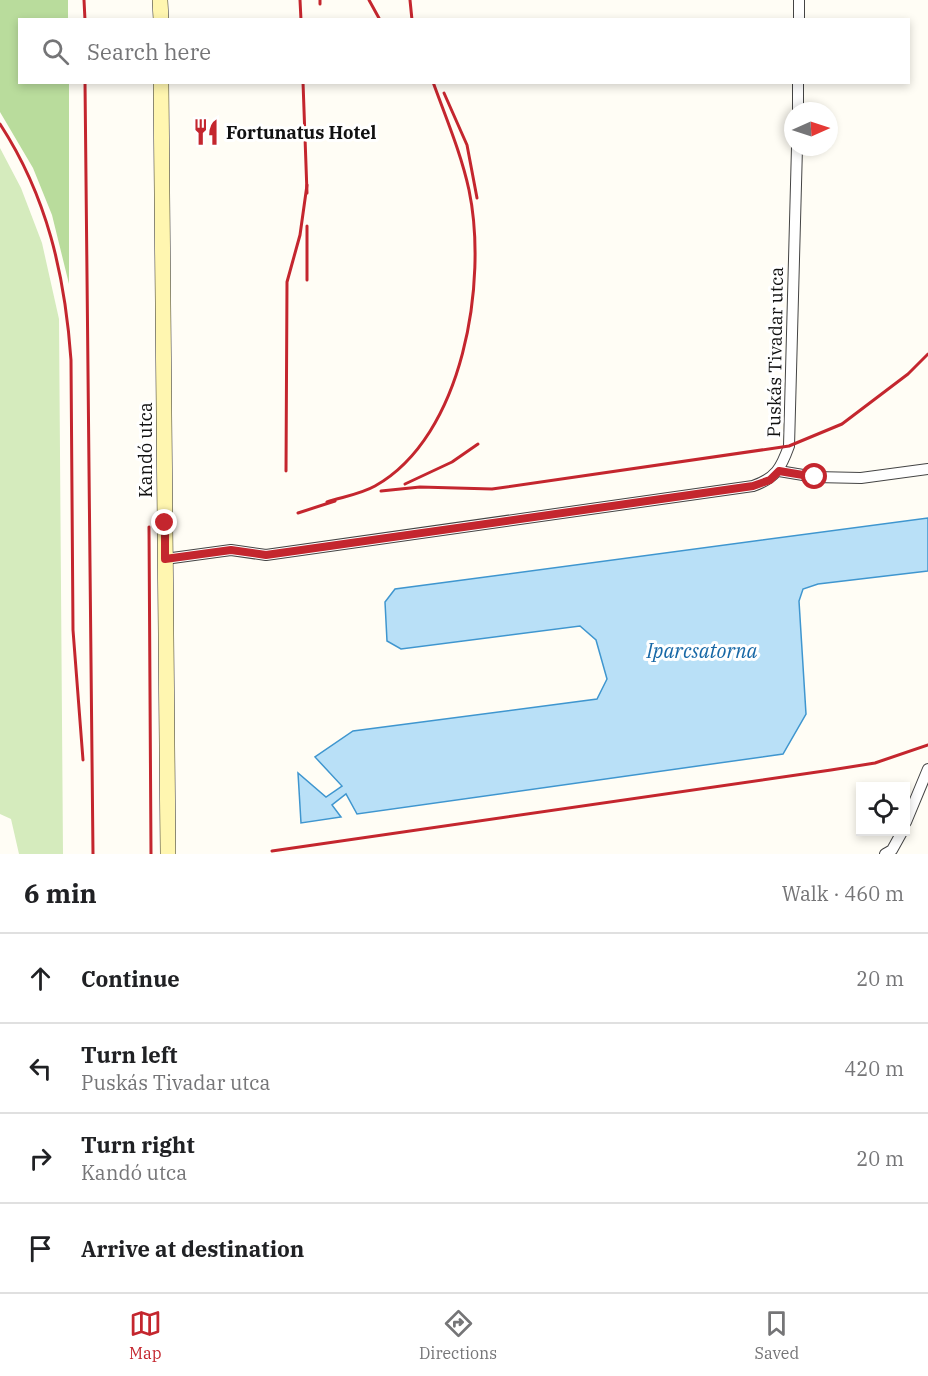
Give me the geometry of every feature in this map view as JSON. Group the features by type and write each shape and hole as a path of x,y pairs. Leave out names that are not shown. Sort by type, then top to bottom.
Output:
{"street":[{"path":"160,0 161,18"},
{"path":"799,0 799,18"},
{"name":"Kandó utca","path":"161,84 168,854"},
{"path":"798,84 798,102"},
{"name":"Puskás Tivadar utca","path":"779,471 789,446 797,156"},
{"path":"165,559 231,550 266,555 753,486 770,480 779,471 815,477 861,478 928,470"},
{"path":"910,812 928,769"},
{"path":"885,854 892,849 899,836"}],"green space":[{"path":"0,0 68,0 68,18 18,18 18,84 69,84 69,284 52,215 33,168 0,112"},
{"path":"0,148 21,188 42,243 59,319 63,854 19,854 11,819 0,814"}],"water":[{"name":"Iparcsatorna","path":"928,518 928,571 818,584 803,589 799,601 806,714 783,754 357,814 346,794 332,805 341,817 301,823 298,773 326,797 342,786 315,757 353,731 597,699 607,679 596,640 580,626 401,649 387,641 385,602 395,589"}],"railway":[{"path":"84,0 85,18"},
{"path":"300,0 301,18"},
{"path":"369,0 379,18"},
{"path":"410,0 412,18"},
{"path":"85,84 93,854"},
{"path":"303,84 307,193"},
{"path":"327,502 370,489 405,463 430,431 449,394 462,353 471,310 475,268 474,227 469,190 462,163 434,84"},
{"path":"444,93 467,145 477,198"},
{"path":"0,124 16,151 42,208 64,297 71,360 73,630 83,760"},
{"path":"286,471 287,282 300,235 307,185"},
{"path":"307,226 307,280"},
{"path":"381,491 420,487 492,489 789,446 842,424 908,374 928,354"},
{"path":"405,484 452,462 478,444"},
{"path":"298,513 335,501"},
{"path":"149,527 151,854"},
{"path":"272,851 875,763 928,745"}],"place":[{"name":"Fortunatus Hotel","path":"206,132"}],"route":[{"path":"165,523 165,559 186,558 231,550 266,555 753,486 770,480 779,471 815,477"}]}
